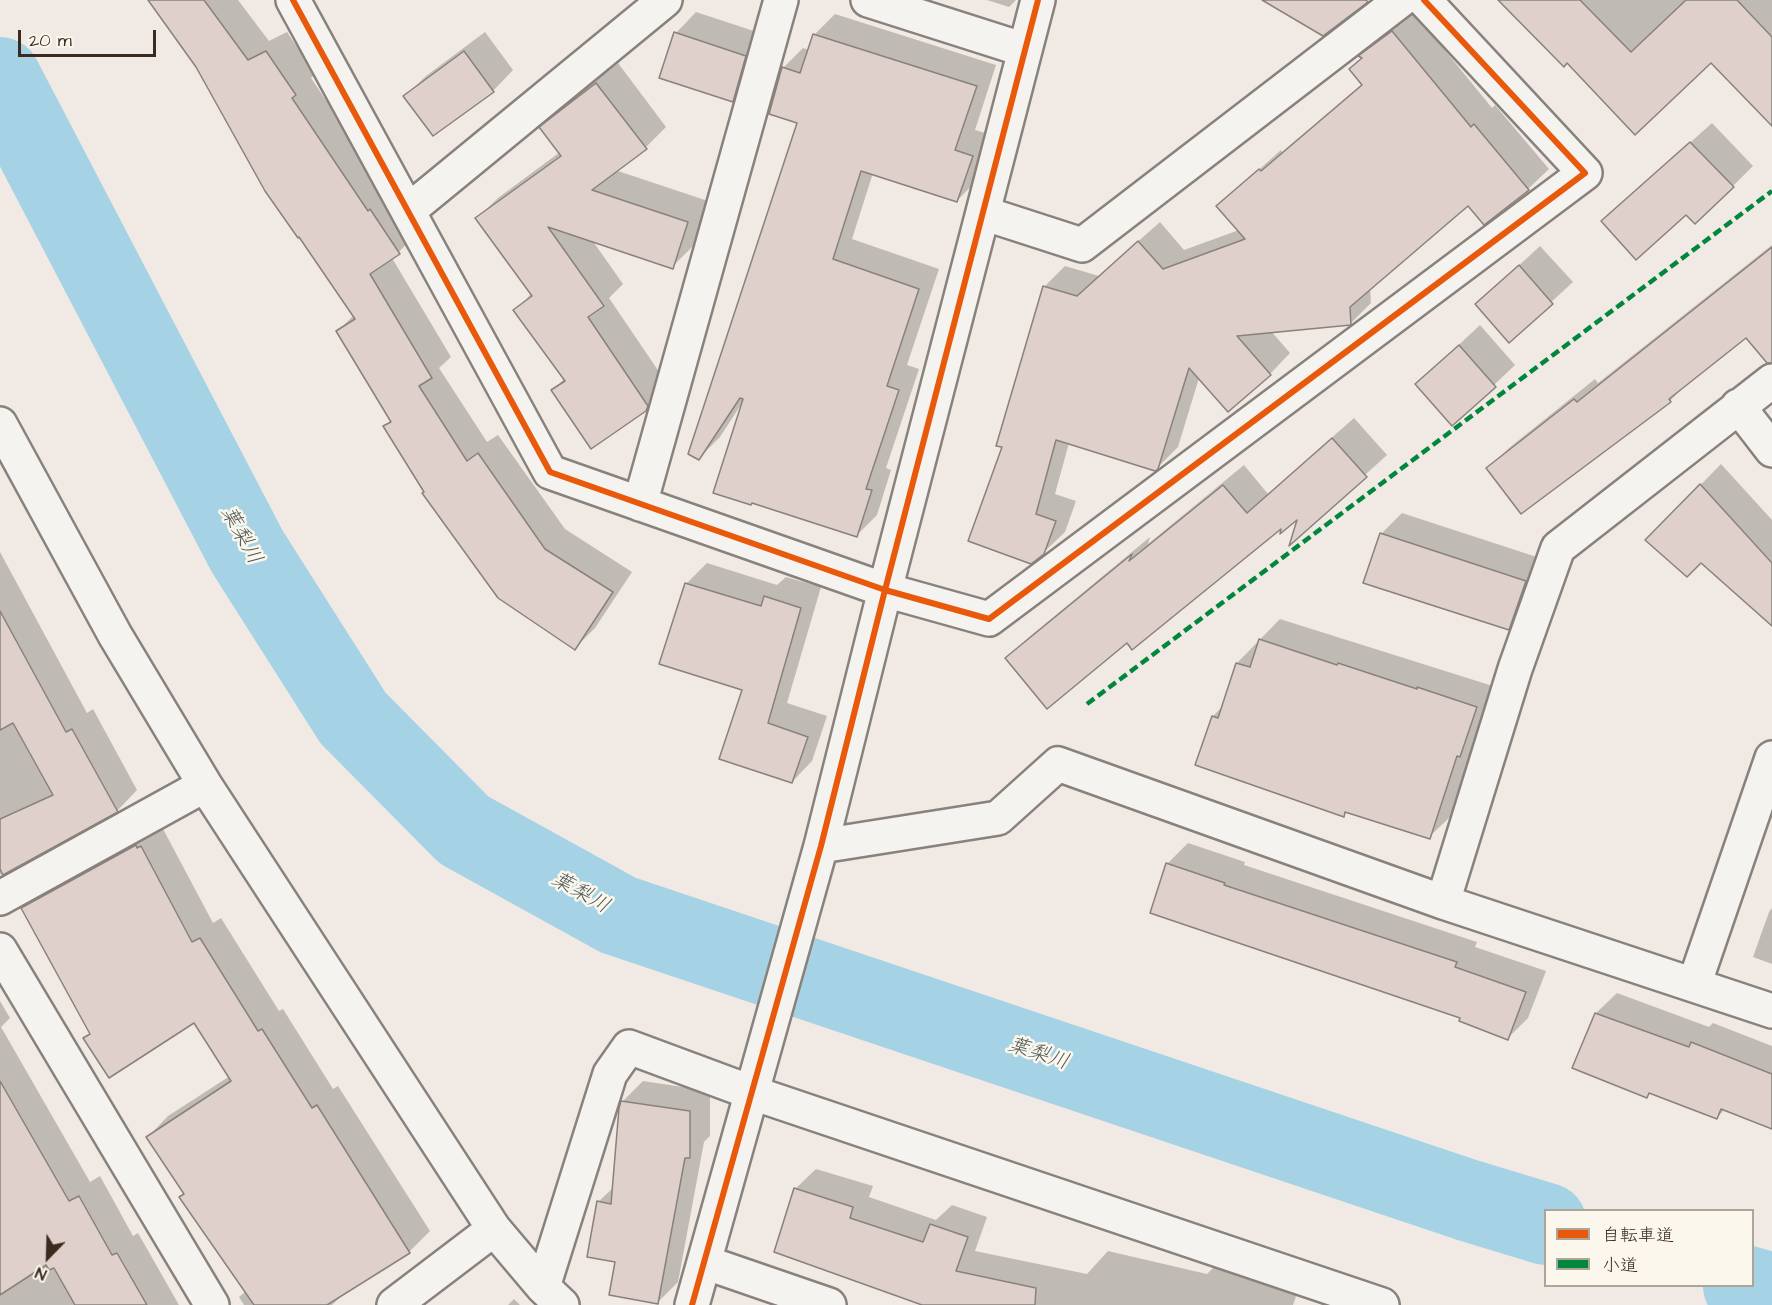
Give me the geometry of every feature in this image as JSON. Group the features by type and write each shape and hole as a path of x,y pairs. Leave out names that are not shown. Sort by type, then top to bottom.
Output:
{"street":[{"path":"293,0 550,472 885,590 989,619 1585,173 1424,0"},
{"path":"408,211 665,0"},
{"path":"640,504 781,0"},
{"path":"868,0 1025,50"},
{"path":"692,1305 821,846 1038,0"},
{"path":"982,213 1082,245 1401,0"},
{"path":"1443,902 1515,669 1558,548 1772,381"},
{"path":"1738,406 1772,450"},
{"path":"4,444 115,635 206,785 494,1229 553,1296"},
{"path":"821,846 998,818 1059,764 1443,902 1772,1011"},
{"path":"1694,985 1770,768"},
{"path":"0,898 206,785"},
{"path":"0,950 212,1305"},
{"path":"553,1296 610,1074 629,1047 753,1093 1382,1305"},
{"path":"394,1305 494,1229"},
{"path":"704,1262 829,1305"}],"building":[{"path":"148,0 204,0 248,60 266,51 296,95 292,98 368,211 370,209 400,254 370,274 432,378 419,386 467,461 478,453 545,549 613,592 575,650 498,598 422,493 424,492 383,426 391,422 336,331 355,319 265,191 196,67"},
{"path":"1262,0 1366,0 1368,2 1323,36"},
{"path":"1498,0 1580,0 1631,52 1686,0 1737,0 1772,37 1772,126 1711,63 1635,135 1567,63 1564,67"},
{"path":"1392,31 1471,127 1474,124 1529,190 1484,225 1468,206 1350,307 1351,325 1237,336 1271,375 1228,412 1189,368 1158,469 1155,471 1056,440 1036,514 1056,521 1044,554 1031,564 968,541 1002,447 996,446 1043,286 1077,296 1138,241 1163,269 1245,239 1216,206 1362,85 1349,69 1362,58 1358,56"},
{"path":"674,32 746,56 733,102 659,78"},
{"path":"813,34 977,86 955,150 973,156 957,202 861,171 833,259 919,289 887,386 899,390 866,489 872,490 857,537 752,503 751,505 713,493 743,399 740,398 699,460 688,454 797,123 769,114 782,67 800,73"},
{"path":"464,51 494,92 433,136 403,96"},
{"path":"596,83 647,149 592,190 688,222 673,269 548,227 604,306 588,317 648,406 646,411 591,449 551,390 565,381 513,310 532,296 475,218 561,156 539,127"},
{"path":"1690,142 1734,187 1695,224 1686,215 1636,260 1601,221"},
{"path":"1772,247 1772,363 1767,363 1746,338 1669,399 1671,402 1521,514 1486,468 1574,399 1577,402"},
{"path":"1519,265 1553,304 1509,343 1475,304"},
{"path":"1459,345 1496,387 1452,426 1415,384"},
{"path":"1332,438 1367,477 1289,546 1297,520 1280,534 1281,529 1132,650 1127,643 1047,709 1005,658 1132,554 1129,561 1223,485 1247,513"},
{"path":"1700,484 1772,563 1772,626 1701,563 1687,577 1645,540"},
{"path":"1380,533 1526,581 1509,630 1363,583"},
{"path":"685,583 761,606 764,596 801,608 768,723 808,737 792,783 719,759 742,690 659,664"},
{"path":"0,611 66,732 72,729 118,812 3,875 0,869 0,819 53,795 13,723 0,730"},
{"path":"1259,639 1477,707 1460,757 1457,756 1430,839 1345,812 1344,817 1195,765 1212,716 1218,718 1236,663 1250,667"},
{"path":"136,845 137,848 141,846 192,942 200,938 258,1031 262,1029 312,1108 317,1105 410,1253 327,1305 254,1305 179,1197 184,1194 146,1137 231,1081 194,1023 109,1078 83,1038 90,1034 21,908"},
{"path":"1166,863 1225,883 1224,885 1457,962 1455,967 1526,992 1508,1040 1459,1021 1460,1018 1150,913"},
{"path":"1595,1013 1689,1047 1691,1042 1772,1074 1772,1129 1721,1109 1717,1119 1649,1093 1647,1098 1572,1068"},
{"path":"0,1081 69,1201 79,1196 112,1255 117,1253 147,1305 75,1305 54,1268 49,1270 46,1265 0,1295"},
{"path":"621,1101 690,1111 690,1158 685,1158 658,1304 609,1295 615,1262 587,1257 597,1201 611,1204"},
{"path":"794,1188 853,1207 850,1218 923,1242 930,1224 968,1237 956,1271 1036,1288 1035,1305 922,1305 774,1252"}],"waterway":[{"name":"葉梨川","path":"0,78 247,551 353,718 464,830 618,915 1467,1200 1544,1223"},
{"name":"葉梨川","path":"1748,1287 1772,1294"}],"marked path":[{"path":"1087,704 1772,191"}],"cycle path":[{"path":"293,0 550,472 885,590 989,619 1585,173 1424,0"},
{"path":"692,1305 821,846 1038,0"}]}
